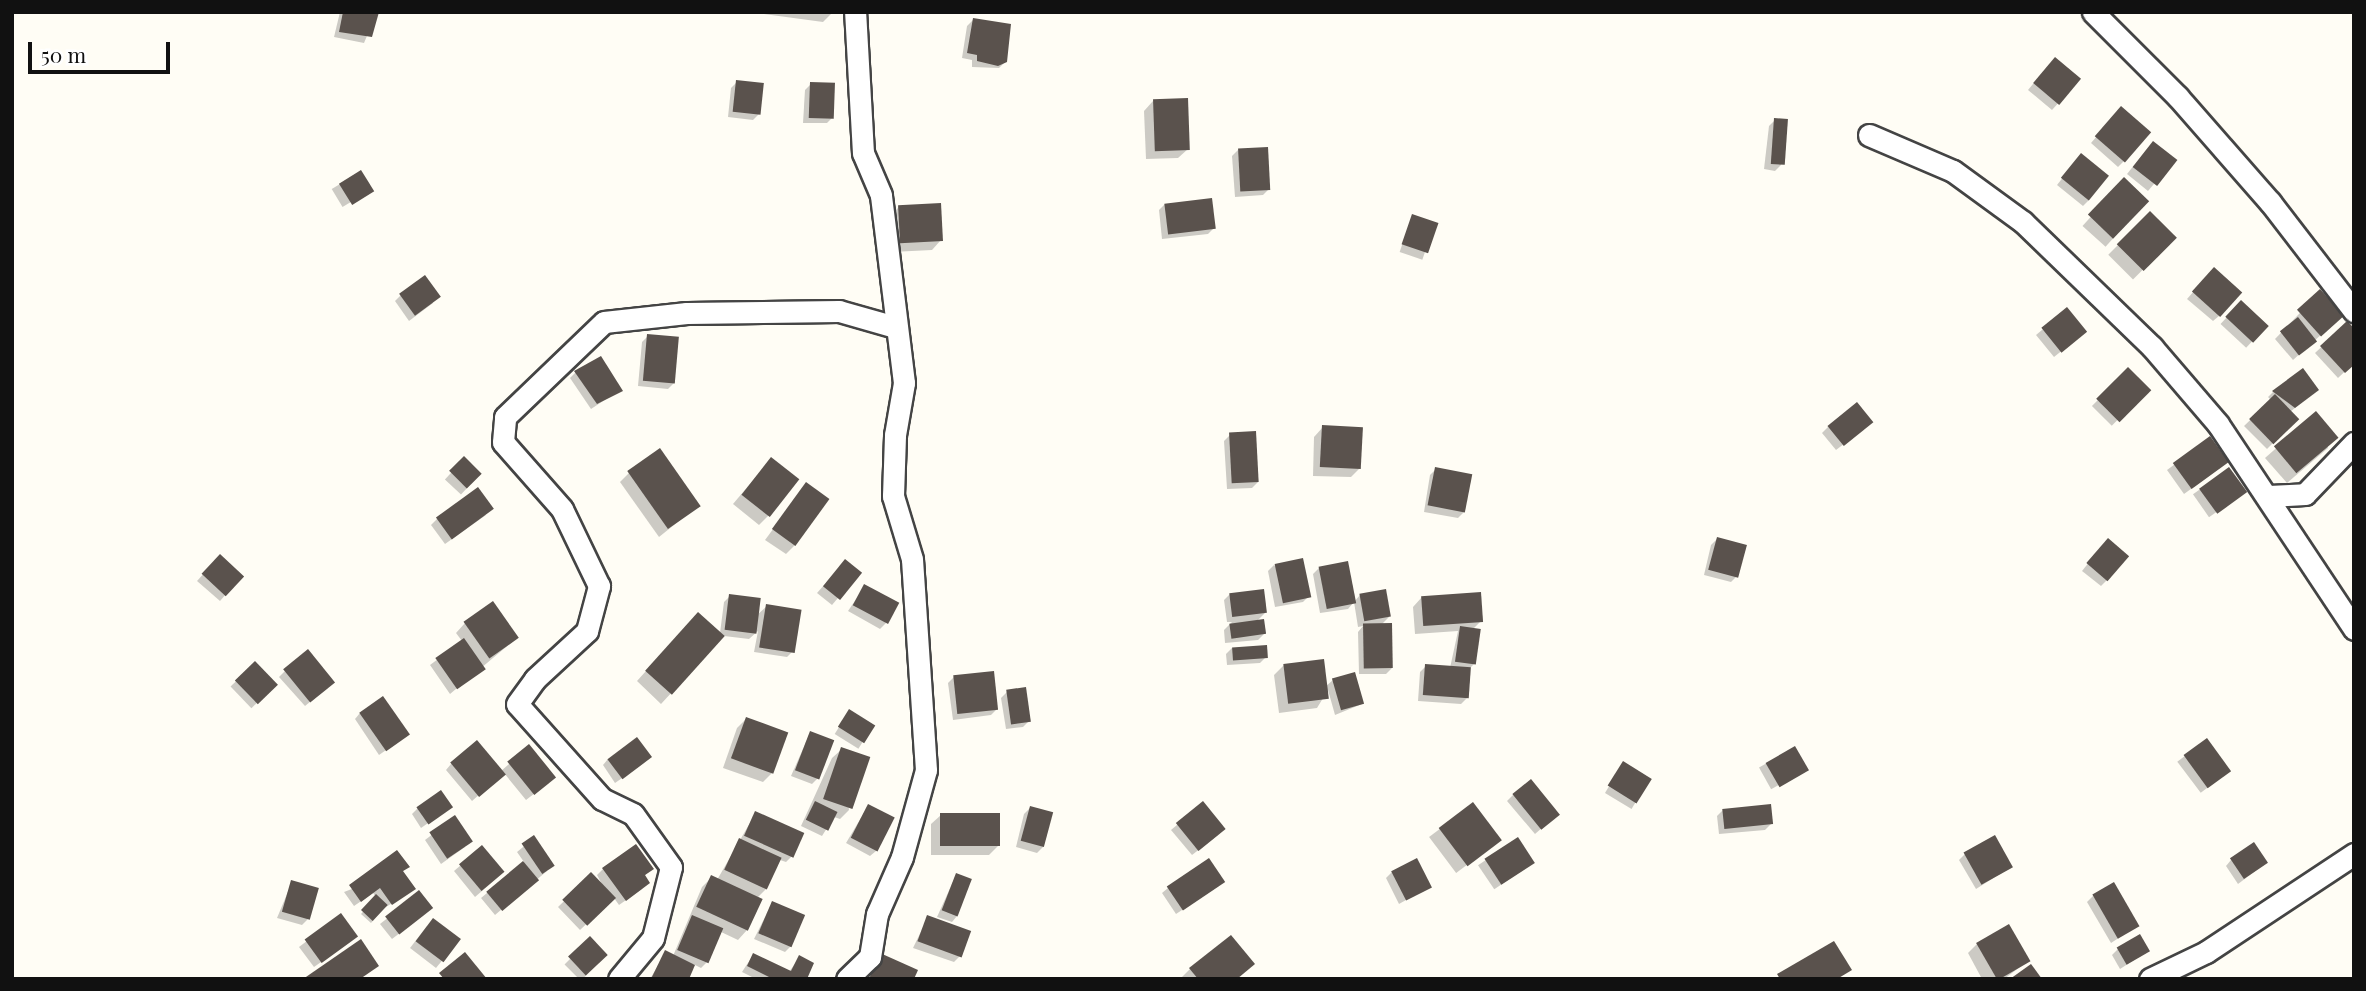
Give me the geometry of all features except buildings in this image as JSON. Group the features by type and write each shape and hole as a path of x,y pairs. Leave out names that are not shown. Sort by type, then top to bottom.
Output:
{"street":[{"path":"847,979 870,957 877,914 902,857 926,770 912,559 892,496 895,435 904,383 895,327 881,195 863,153 855,12"},
{"path":"2093,12 2178,97 2270,202 2354,311"},
{"path":"1869,135 1953,171 2023,222 2152,347 2218,424 2269,496 2354,629"},
{"path":"619,979 653,938 671,867 633,814 602,799 517,704 535,679 587,631 599,586 562,509 503,442 505,417 604,322 687,313 839,311 895,327"},
{"path":"2269,496 2305,494 2354,443"},
{"path":"2150,979 2206,952 2354,854"}]}
